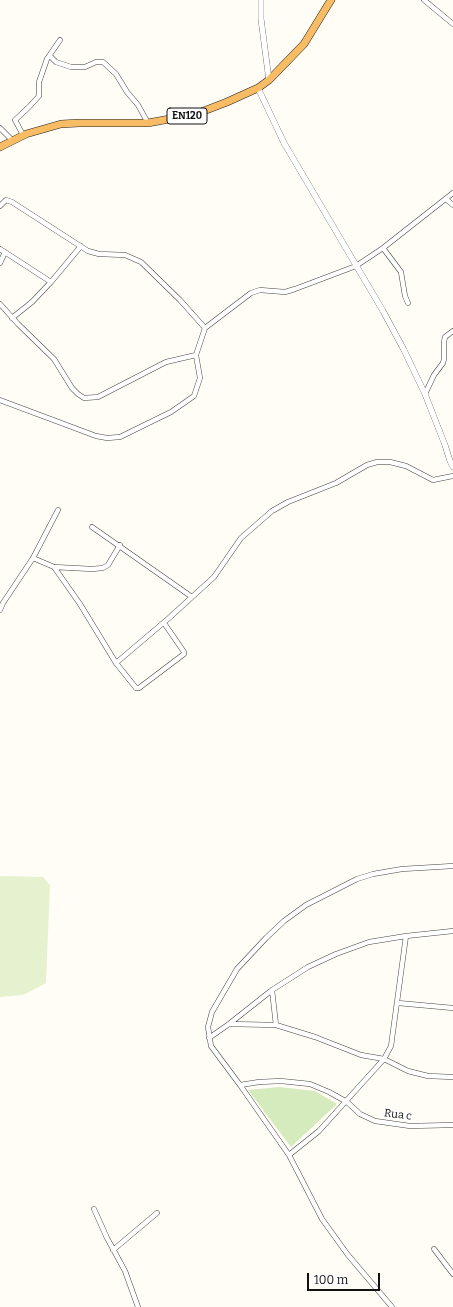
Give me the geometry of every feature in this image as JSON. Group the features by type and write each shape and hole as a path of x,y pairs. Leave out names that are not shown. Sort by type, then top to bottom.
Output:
{"highway":[{"name":"EN120","path":"0,147 22,135 61,124 94,122 148,123 196,114 227,102 258,88 269,80 304,44 331,0"}],"street":[{"path":"261,0 261,19 269,80"},
{"path":"424,0 453,24"},
{"path":"22,135 15,120 39,96 40,82 47,59 60,40"},
{"path":"50,56 56,62 72,67 85,67 96,62 103,62 116,74 127,92 138,105 148,123"},
{"path":"258,88 278,132 383,311 425,394 453,467"},
{"path":"0,128 12,140"},
{"path":"0,400 96,436 107,438 120,437 171,412 194,396 200,378 196,355 205,328 255,291 285,292 295,290 356,266 383,248 453,193"},
{"path":"446,199 453,205"},
{"path":"0,206 6,200 9,201 88,251 99,254 125,255 141,262 205,328"},
{"path":"12,318 32,302 82,246"},
{"path":"383,248 401,272 405,296 408,303"},
{"path":"0,249 51,282"},
{"path":"0,263 5,252"},
{"path":"0,304 12,318 54,359 72,388 84,398 98,397 166,362 196,355"},
{"path":"425,394 434,376 443,363 445,337 453,331"},
{"path":"116,663 164,623 214,577 241,538 272,511 288,502 336,483 367,465 377,462 390,462 406,466 433,480 453,476"},
{"path":"0,610 3,603 33,558 58,510"},
{"path":"92,527 120,545 192,597"},
{"path":"33,558 54,567 92,569 103,568 108,565 120,545"},
{"path":"54,567 80,604 116,663 133,687 139,688 184,654 164,623"},
{"path":"392,1307 348,1256 322,1219 289,1155 211,1046 208,1027 212,1012 237,969 284,921 306,905 357,879 373,874 402,869 453,866"},
{"path":"209,1038 272,990 308,968 336,954 368,942 453,931"},
{"path":"289,1155 319,1131 347,1102 384,1059 391,1046 406,936"},
{"path":"272,990 276,1025"},
{"path":"398,1003 453,1008"},
{"path":"229,1024 276,1025 315,1037 361,1055 384,1059 408,1071 428,1076 453,1077"},
{"name":"Rua c","path":"240,1085 281,1081 310,1084 347,1102 360,1114 375,1121 410,1126 453,1125"},
{"path":"94,1209 113,1250 125,1271 138,1307"},
{"path":"113,1250 157,1213"},
{"path":"434,1249 453,1274"}],"green space":[{"path":"0,876 43,877 50,885 46,983 23,995 0,997"},
{"path":"279,1087 315,1091 337,1104 291,1147 248,1090"}]}
